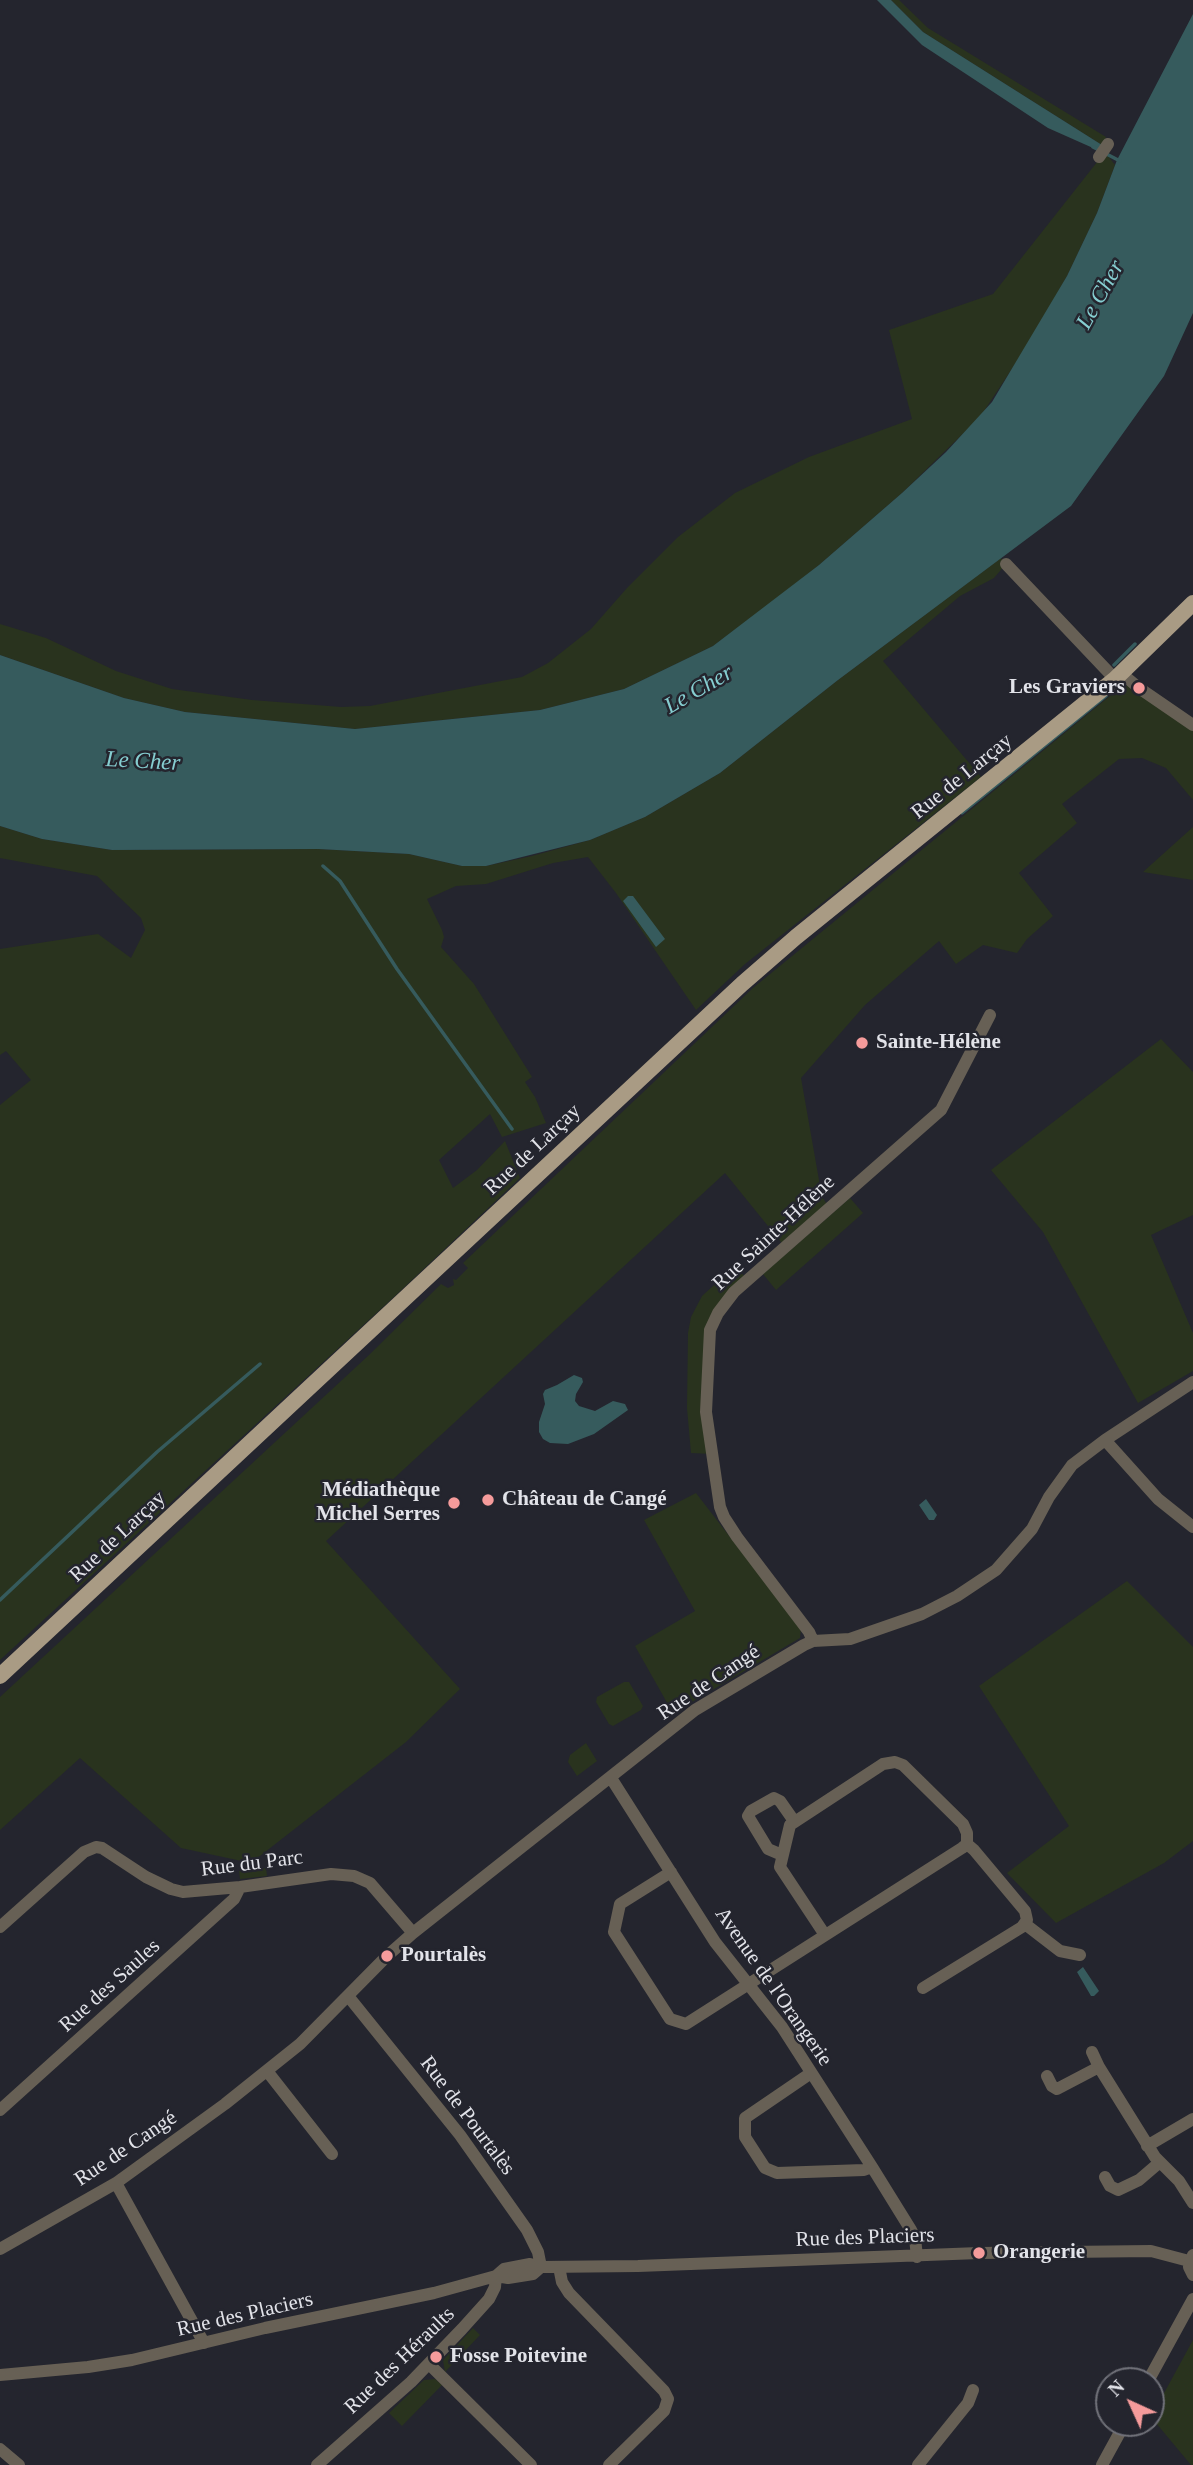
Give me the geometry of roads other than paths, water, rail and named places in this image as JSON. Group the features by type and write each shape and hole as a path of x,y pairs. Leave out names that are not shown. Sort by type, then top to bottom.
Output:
{"main road":[{"name":"Rue de Larçay","path":"0,1676 742,985 806,929 1118,676 1190,606"}],"street":[{"path":"1099,157 1108,144"},
{"path":"1006,564 1118,676 1193,725"},
{"name":"Rue Sainte-Hélène","path":"813,1641 731,1527 720,1507 706,1412 710,1330 718,1313 734,1292 941,1110 990,1015"},
{"name":"Rue de Cangé","path":"0,2249 116,2183 267,2071 300,2044 413,1933 695,1710 813,1641 850,1639 922,1614 957,1596 996,1570 1012,1555 1032,1529 1065,1472 1078,1459 1193,1382"},
{"path":"1105,1440 1158,1499 1193,1527"},
{"path":"671,1872 620,1904 614,1932 670,2019 688,2024 965,1846 967,1833 963,1824 908,1770 895,1762 883,1764 794,1821 788,1829 780,1867 825,1935"},
{"name":"Avenue de l'Orangerie","path":"611,1778 715,1942 782,2027 872,2167 911,2230 915,2238 917,2257"},
{"path":"782,1856 768,1849 748,1816 751,1811 774,1798 780,1801 794,1821"},
{"path":"965,1846 974,1850 1025,1910 1026,1924 1060,1951 1080,1955"},
{"name":"Rue du Parc","path":"0,1927 84,1852 90,1848 102,1848 146,1877 183,1892 331,1874 354,1876 370,1883 413,1933"},
{"name":"Rue des Saules","path":"0,2110 234,1899 240,1886"},
{"path":"923,1988 1026,1924"},
{"name":"Rue de Pourtalès","path":"348,1996 467,2145 527,2230 538,2252 541,2267"},
{"path":"1092,2052 1098,2067 1147,2146 1179,2181 1193,2203"},
{"path":"1047,2076 1052,2086 1057,2089 1098,2067"},
{"path":"267,2071 332,2154"},
{"path":"811,2073 745,2118 745,2137 765,2168 777,2173 864,2170 872,2167"},
{"path":"1147,2146 1193,2119"},
{"path":"1105,2177 1110,2186 1118,2190 1139,2180 1160,2162"},
{"path":"116,2183 204,2343"},
{"name":"Rue des Placiers","path":"0,2375 110,2364 434,2293 496,2276 504,2269 530,2264 559,2267 979,2253 1150,2251 1191,2258"},
{"path":"1191,2258 1189,2267 1193,2275"},
{"path":"559,2267 562,2282 569,2293 664,2391 668,2399 664,2410 609,2465"},
{"name":"Rue des Héraults","path":"317,2465 429,2364 489,2299 495,2287 496,2276"},
{"path":"1156,2367 1193,2299"},
{"path":"429,2364 531,2465"},
{"path":"918,2465 968,2403 973,2390"},
{"path":"1102,2465 1117,2437"},
{"path":"0,2449 19,2465"}],"water":[{"path":"877,0 891,0 923,32 1102,145 1099,149 1093,148 1048,128 922,45"},
{"name":"Le Cher","path":"1193,14 1193,313 1164,376 1071,506 838,680 720,773 645,817 590,840 486,866 462,866 409,854 318,849 112,850 42,839 0,826 0,655 124,698 185,712 355,729 540,710 624,689 713,646 819,565 902,493 946,452 992,402 1067,276 1097,213 1117,160"},
{"path":"628,896 633,896 665,939 656,947 623,901"},
{"path":"574,1375 582,1378 583,1382 576,1394 575,1401 579,1406 595,1411 613,1401 625,1404 628,1410 594,1434 568,1444 550,1443 543,1439 539,1432 545,1404 543,1394 545,1390"},
{"path":"926,1499 937,1515 934,1520 929,1520 919,1505"},
{"path":"1083,1967 1099,1991 1094,1996 1091,1996 1077,1972"}],"waterway":[{"path":"1093,147 1120,161"},
{"path":"1114,665 1135,644"},
{"path":"962,813 1106,696"},
{"path":"323,866 340,881 397,969 512,1129"},
{"path":"0,1600 157,1452 260,1364"}],"place":[{"name":"Les Graviers","path":"1139,688"},
{"name":"Sainte-Hélène","path":"862,1043"},
{"name":"Château de Cangé","path":"488,1500"},
{"name":"Médiathèque Michel Serres","path":"454,1503"},
{"name":"Pourtalès","path":"387,1956"},
{"name":"Orangerie","path":"979,2253"},
{"name":"Fosse Poitevine","path":"436,2357"}]}
